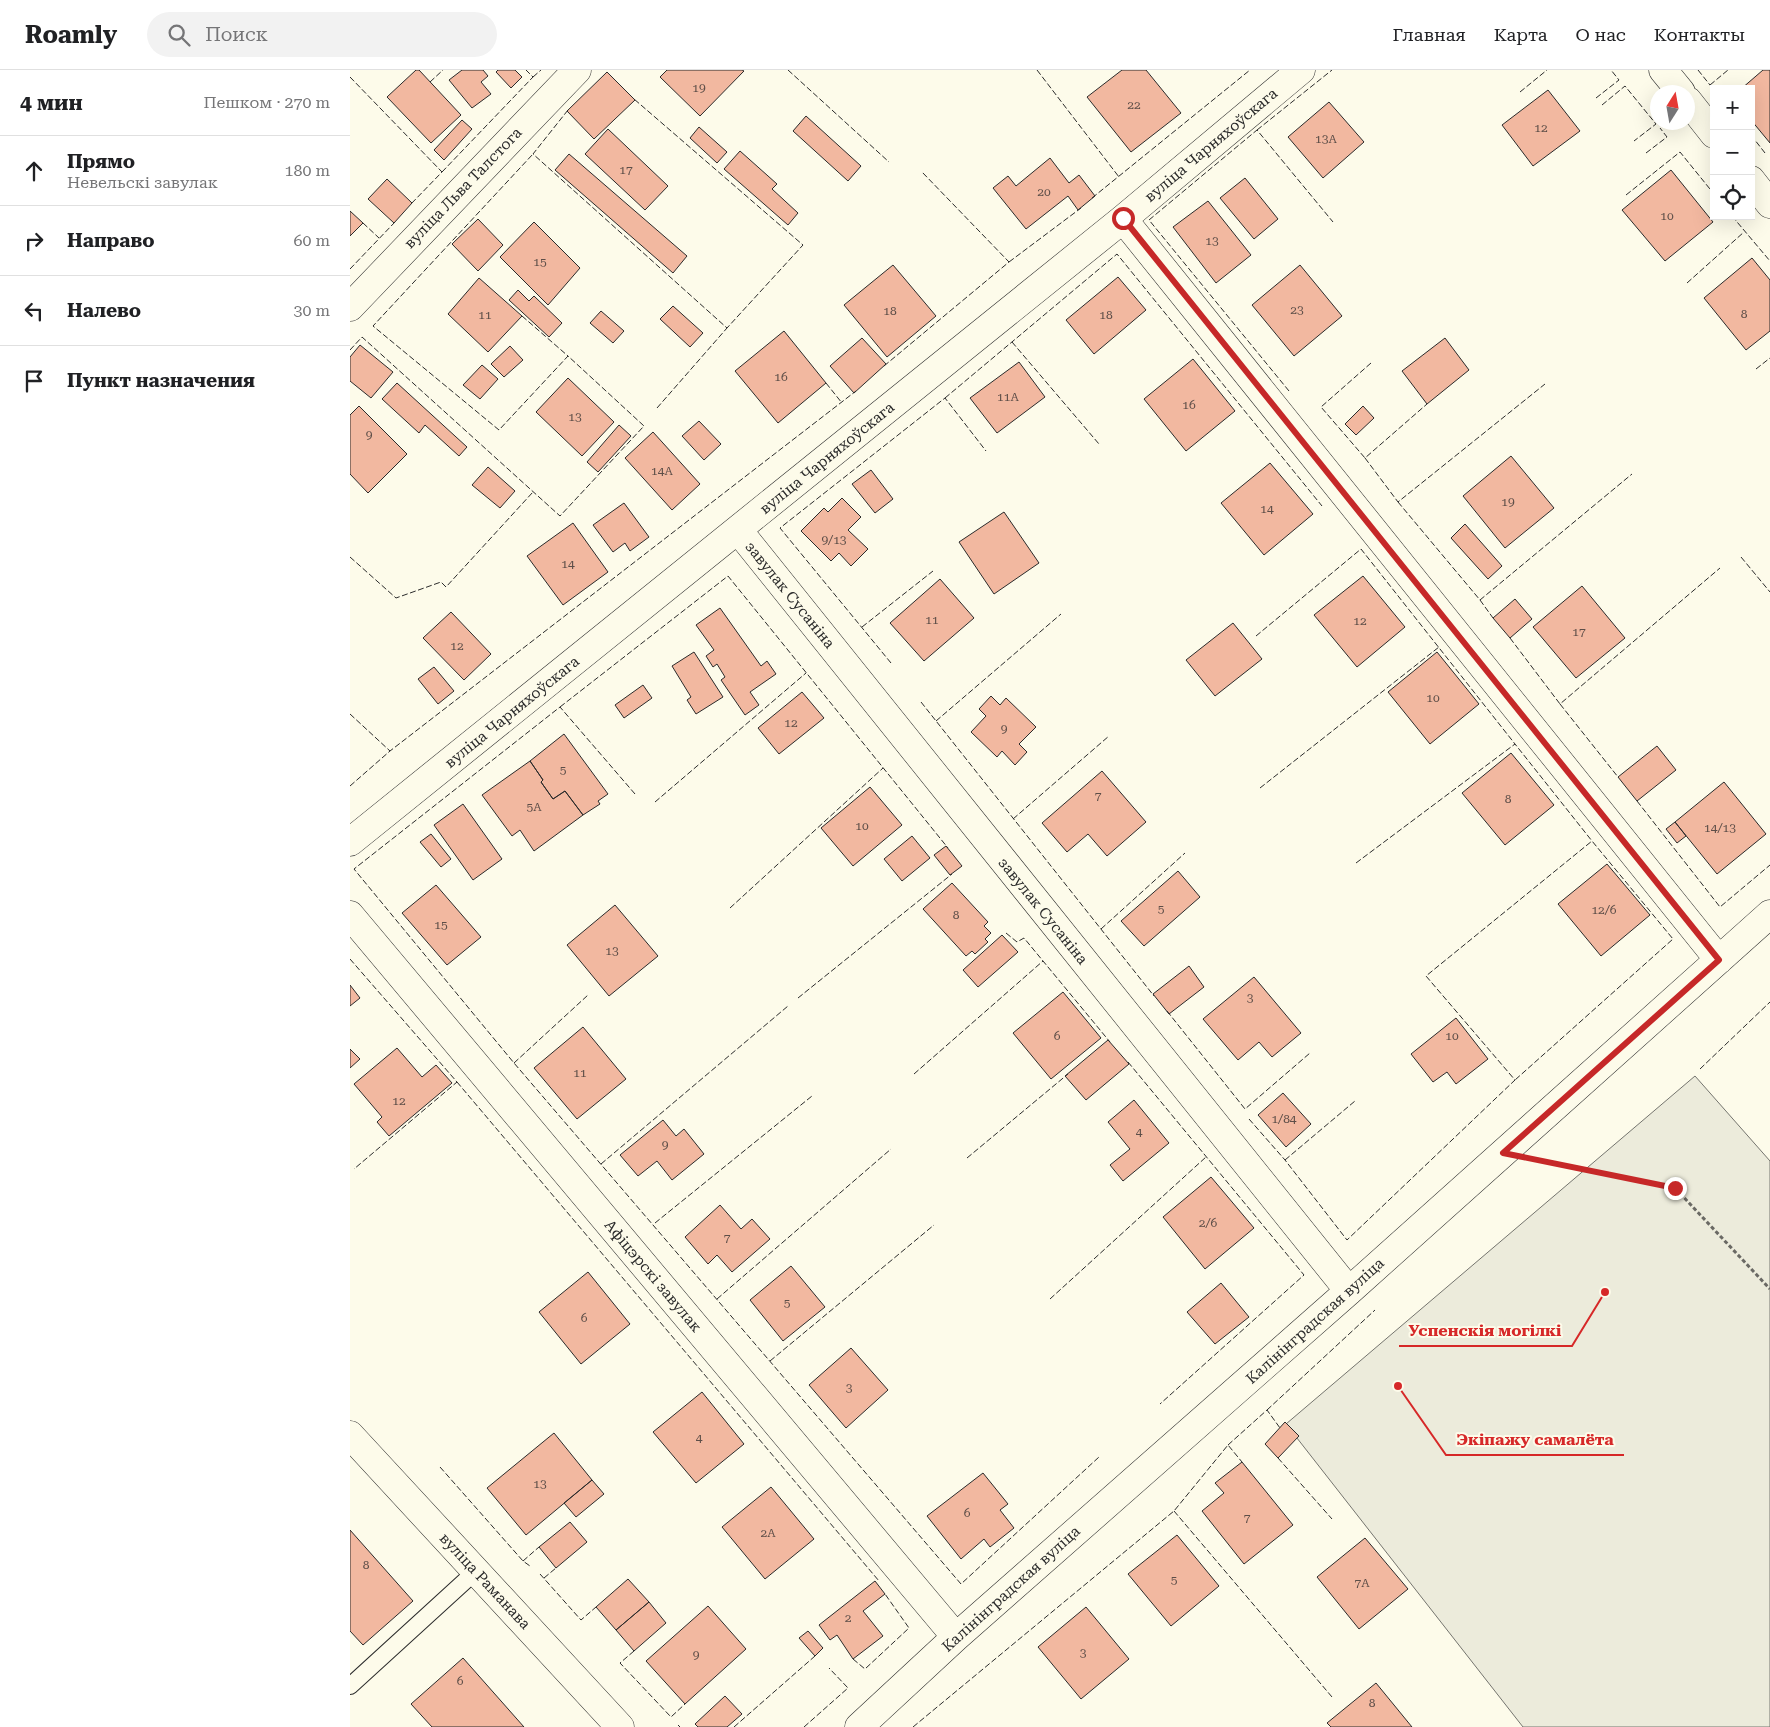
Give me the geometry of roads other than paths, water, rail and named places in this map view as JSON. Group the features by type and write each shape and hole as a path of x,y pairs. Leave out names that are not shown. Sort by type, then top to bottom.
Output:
{"street":[{"name":"вуліца Льва Талстога","path":"350,307 577,70"},
{"name":"вуліца Чарняхоўскага","path":"350,842 1123,218 1301,70"},
{"path":"1663,70 1675,85"},
{"path":"1695,110 1711,130"},
{"path":"1755,185 1770,204"},
{"path":"1123,218 1719,960"},
{"name":"завулак Сусаніна","path":"738,530 1349,1291"},
{"name":"Калінінградская вуліца","path":"859,1727 956,1637 1349,1291 1770,914"},
{"name":"Афіцэрскі завулак","path":"350,915 956,1637"},
{"name":"вуліца Раманава","path":"350,1435 620,1727"}],"lane":[{"path":"350,1686 476,1571"}],"place":[{"name":"Успенскія могілкі","path":"1605,1292"},
{"name":"Экіпажу самалёта","path":"1398,1386"}]}
